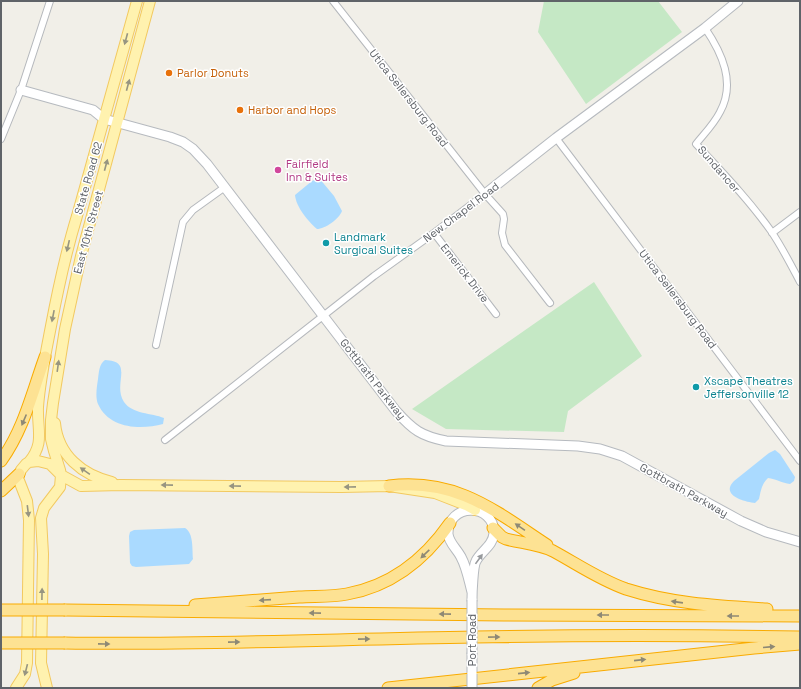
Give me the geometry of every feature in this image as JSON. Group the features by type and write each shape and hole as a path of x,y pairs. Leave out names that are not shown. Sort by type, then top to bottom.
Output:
{"highway":[{"path":"1,461 23,424 45,357"},
{"path":"1,491 19,474"},
{"path":"389,486 407,484 427,486 443,488 465,495 494,510 548,546 551,550"},
{"path":"139,611 218,603 331,596 358,592 388,581 412,566 430,549 450,523"},
{"path":"493,528 506,539 551,550 600,578 651,596 678,602 800,612"},
{"path":"1,610 496,615 800,616"},
{"path":"1,643 149,644 649,635 800,637"},
{"path":"388,688 601,664 800,644"},
{"path":"538,688 568,674 593,669 601,664"}],"main road":[{"name":"State Road 62","path":"45,357 69,242 137,1"},
{"name":"East 10th Street","path":"60,470 51,439 50,420 65,329 81,256 150,1"},
{"path":"16,688 26,671 28,649 29,520 27,501 19,483 19,474 36,452 39,443 38,406 45,357"},
{"path":"53,403 55,427 58,437 69,457 88,474 96,478 121,485"},
{"path":"29,462 46,462 60,470 81,486 389,486 435,493 475,510"},
{"path":"47,688 41,663 43,554 41,518 44,508 60,487 60,470"}],"street":[{"path":"1,139 21,90 50,1"},
{"name":"Utica Sellersburg Road","path":"333,1 485,194 503,214 504,219 502,233 506,245 550,303"},
{"name":"New Chapel Road","path":"165,440 374,276 434,233 556,138 705,28 738,1"},
{"name":"Sundancer","path":"705,28 722,56 725,64 727,84 726,95 720,111 710,127 696,144 772,233 800,282"},
{"name":"Gottbrath Parkway","path":"21,90 93,110 104,119 183,142 193,149 225,187 396,411 417,432 428,437 446,441 578,446 600,449 622,456 753,527 777,536 800,542"},
{"name":"Utica Sellersburg Road","path":"556,138 800,460"},
{"path":"156,345 183,222 193,210 225,187"},
{"path":"772,233 800,212"},
{"name":"Emerick Drive","path":"434,233 496,314"},
{"path":"467,510 475,510 487,516 494,533 492,542 475,562 472,596 464,564 449,538 448,532 452,519 461,512 467,510"},
{"name":"Port Road","path":"472,596 472,688"}],"green space":[{"path":"544,1 658,1 682,32 586,104 538,32"},
{"path":"594,282 642,356 568,411 564,432 446,429 412,409"}],"water":[{"path":"319,178 334,196 342,211 331,223 317,229 306,218 300,209 295,195 312,181"},
{"path":"105,360 114,361 119,364 121,369 120,388 124,402 132,409 137,411 164,418 163,424 145,427 126,426 110,419 103,412 98,404 96,392 100,368"},
{"path":"775,450 780,454 795,477 794,481 790,484 768,478 763,486 759,499 755,503 735,497 730,490 730,486 734,481 769,453"},
{"path":"185,528 190,534 192,542 193,559 189,564 132,566 130,563 130,532 134,530"}],"place":[{"name":"Parlor Donuts","path":"169,73"},
{"name":"Harbor and Hops","path":"240,110"},
{"name":"Fairfield Inn & Suites","path":"278,170"},
{"name":"Landmark Surgical Suites","path":"326,243"},
{"name":"Xscape Theatres Jeffersonville 12","path":"696,387"}]}
